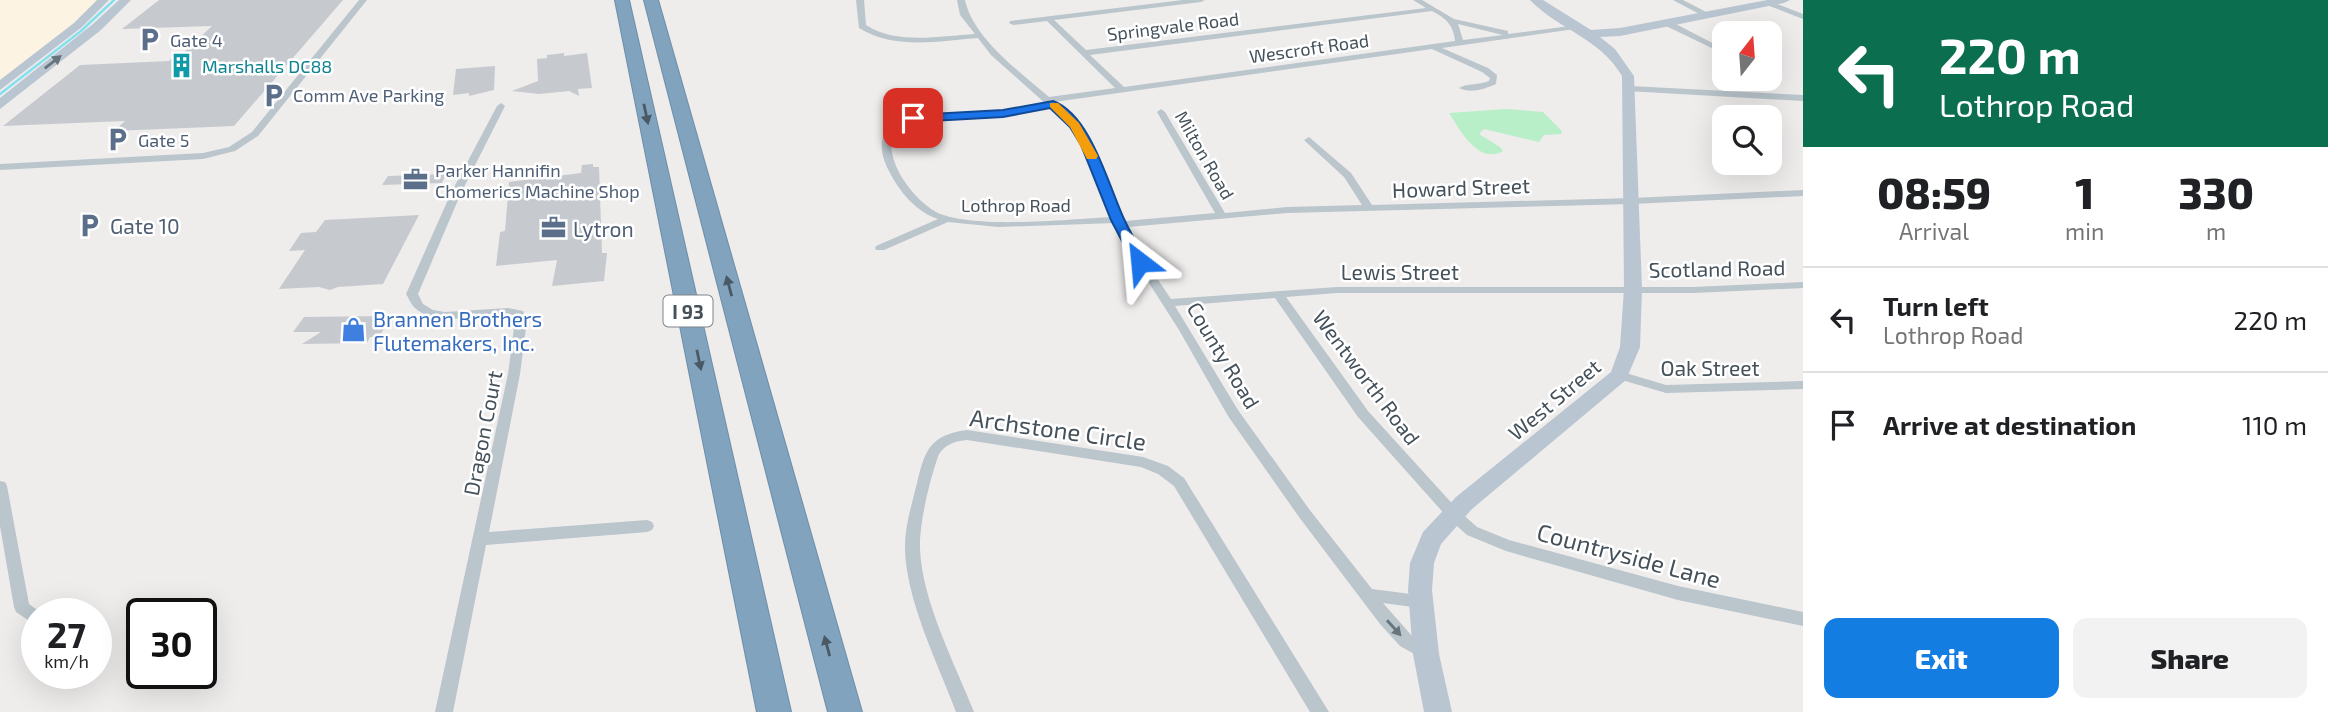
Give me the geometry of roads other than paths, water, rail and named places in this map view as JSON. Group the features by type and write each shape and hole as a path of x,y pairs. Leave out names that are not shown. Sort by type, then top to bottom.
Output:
{"highway":[{"name":"I 93","path":"622,0 774,712"},
{"name":"I 93","path":"653,3 845,712"}],"main road":[{"path":"0,86 78,25 103,0"},
{"path":"0,105 97,27 125,0"},
{"name":"West Street","path":"1438,712 1426,653 1420,601 1424,553 1435,532 1619,375 1630,347 1633,289 1628,76 1621,61 1536,0"},
{"path":"1585,33 1620,32 1784,0"}],"street":[{"path":"0,167 198,157 237,147 255,134 363,0"},
{"path":"859,0 862,26 879,36 979,36"},
{"name":"County Road","path":"961,0 962,12 979,36 1009,69 1050,102 1079,131 1119,222 1255,446 1367,595 1401,635 1426,653"},
{"path":"1103,0 1115,10"},
{"path":"1013,23 1201,0"},
{"path":"1417,0 1454,21 1520,35"},
{"path":"1677,0 1708,15"},
{"path":"1770,3 1803,17"},
{"name":"Springvale Road","path":"1084,53 1432,9"},
{"path":"1049,19 1122,90"},
{"path":"1454,21 1459,30 1458,43"},
{"path":"1667,23 1712,46"},
{"name":"Wescroft Road","path":"1050,102 1520,35 1585,33"},
{"path":"1434,47 1485,70 1494,77 1493,82 1487,86 1463,88"},
{"path":"1629,89 1803,98"},
{"name":"Lothrop Road","path":"1050,102 1003,114 913,118 892,127 886,143 887,154 895,173 922,207 947,219 983,223 1119,222"},
{"name":"Dragon Court","path":"444,712 514,374 521,318 517,313 509,311 458,316 439,314 419,306 412,294 456,193 500,106"},
{"name":"Milton Road","path":"1161,112 1221,215"},
{"path":"1309,140 1348,175 1370,208"},
{"name":"Howard Street","path":"1119,222 1370,208 1803,193"},
{"path":"880,248 947,219"},
{"name":"Scotland Road","path":"1633,289 1803,285"},
{"name":"Lewis Street","path":"1168,303 1346,290 1633,289"},
{"name":"Wentworth Road","path":"1278,294 1363,414 1453,514"},
{"name":"Oak Street","path":"1619,375 1644,384 1672,389 1803,385"},
{"name":"Archstone Circle","path":"965,712 918,585 912,548 930,455 943,441 964,435 1139,461 1170,474 1192,503 1320,712"},
{"path":"0,486 21,602"},
{"name":"Countryside Lane","path":"1453,514 1472,531 1506,545 1678,593 1803,619"},
{"path":"481,539 647,526"},
{"path":"1367,595 1420,601"}],"waterway":[{"path":"0,94 81,31 114,0"}],"place":[{"name":"Gate 4","path":"150,40"},
{"name":"Marshalls DC88","path":"182,66"},
{"name":"Comm Ave Parking","path":"273,95"},
{"name":"Gate 5","path":"118,140"},
{"name":"Parker Hannifin Chomerics Machine Shop","path":"415,180"},
{"name":"Gate 10","path":"90,225"},
{"name":"Lytron","path":"553,228"},
{"name":"Brannen Brothers Flutemakers, Inc.","path":"353,330"}]}
